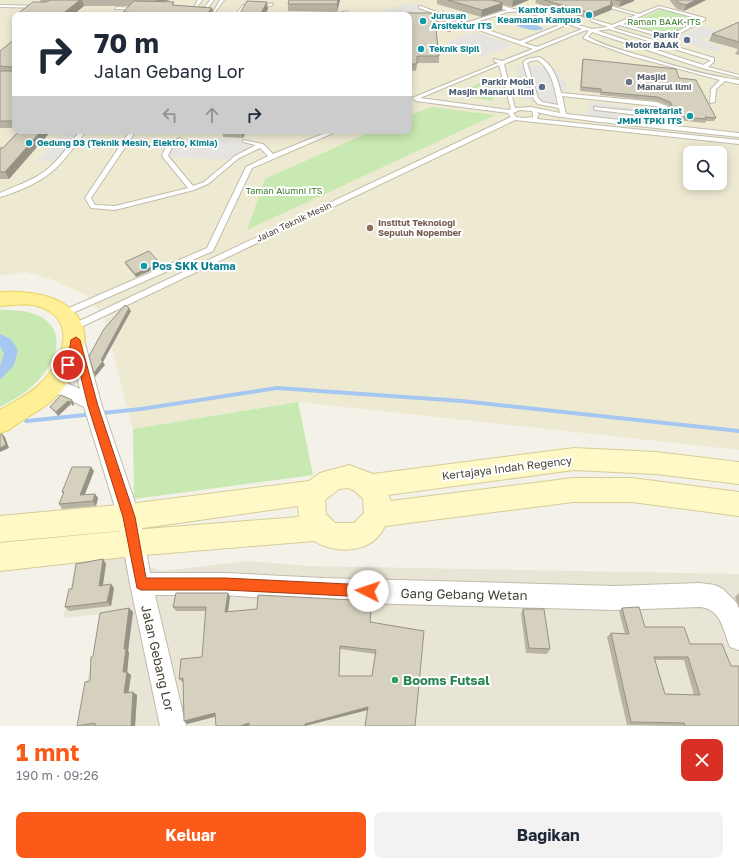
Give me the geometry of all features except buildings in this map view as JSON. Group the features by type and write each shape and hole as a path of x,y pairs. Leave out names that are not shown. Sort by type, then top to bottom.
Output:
{"main road":[{"path":"0,298 21,298 42,301 57,307 72,327 74,352 68,365 54,384 30,405 0,423"}],"street":[{"path":"479,0 512,10"},
{"path":"72,327 131,530"},
{"path":"54,384 95,410"},
{"name":"Kertajaya Indah Regency","path":"371,486 574,459 656,463 739,473"},
{"path":"349,476 361,479 371,486 378,500 377,515 371,527 359,535 345,538 330,536 319,528 312,517 310,508 315,492 324,482 336,477 349,476"},
{"path":"377,515 572,490 632,490 739,504"},
{"path":"0,557 315,492"},
{"path":"0,529 131,530 319,528"},
{"name":"Jalan Gebang Lor","path":"131,530 141,584 173,726"},
{"name":"Gang Gebang Wetan","path":"141,584 225,584 323,590 615,598 700,595 715,597 728,610 739,638"}],"lane":[{"path":"0,5 6,0"},
{"path":"0,5 13,6 20,10 53,6 60,0"},
{"path":"193,10 200,0"},
{"path":"185,10 203,10 212,0"},
{"path":"214,11 222,0"},
{"path":"239,12 244,6 263,7 272,4 264,0"},
{"path":"420,7 453,19"},
{"path":"611,7 639,15"},
{"path":"619,24 669,38 704,19 659,7 611,27 592,31 585,36 592,41 723,80 739,82"},
{"path":"116,8 146,9"},
{"path":"466,24 512,10 527,11 704,68 739,76"},
{"path":"592,20 712,60 712,62 704,68"},
{"path":"460,21 538,49"},
{"path":"520,43 568,23"},
{"path":"412,100 498,61 531,52 586,29"},
{"path":"531,52 549,64 563,115"},
{"path":"539,58 529,60 525,63 536,99 546,105 562,107"},
{"path":"498,61 512,113"},
{"path":"712,102 712,90 714,86 723,80"},
{"path":"558,94 656,104 665,107 667,111 665,116 596,108"},
{"path":"412,100 512,113 531,120 739,142"},
{"path":"512,113 522,108 563,115 739,135"},
{"path":"531,120 536,116 534,111"},
{"name":"Jalan Teknik Mesin","path":"72,327 226,254 512,113"},
{"path":"0,195 28,183 48,172 59,162 81,134"},
{"path":"132,134 88,198 93,207 115,208 192,189 206,183 237,157 261,145"},
{"path":"210,249 249,167 272,156 327,134"},
{"path":"180,140 173,142 168,147 165,156 192,189"},
{"path":"245,141 261,145 272,156"},
{"path":"72,327 181,261 210,249 226,254"},
{"path":"181,261 197,267"}],"shaded area":[{"name":"Institut Teknologi Sepuluh Nopember","path":"0,0 739,0 739,450 298,402 133,429 104,318 88,296 51,279 25,272 0,276"},
{"path":"410,3 446,14 412,14 412,12 379,12"},
{"name":"Parkir Motor BAAK","path":"703,26 720,31 700,40 724,48 716,52 672,39"},
{"path":"475,32 513,45 484,56 445,42"},
{"name":"Parkir Mobil Masjin Manarul Ilmi","path":"517,65 553,66 566,83 566,103 559,109 543,107 517,94"},
{"path":"590,102 648,110 646,125 586,117"},
{"path":"61,134 85,134 62,162 37,161"},
{"path":"176,138 247,139 251,141 243,158 238,160 161,157 170,140"},
{"path":"116,554 161,571 248,561 310,566 739,574 739,726 77,726 102,614 63,618 77,559"}],"green space":[{"name":"Raman BAAK-ITS","path":"663,9 703,19 667,36 626,24"},
{"path":"490,78 493,101 452,95"},
{"name":"Taman Alumni ITS","path":"431,107 495,115 247,230 265,179 365,134 412,134 412,115"},
{"path":"0,310 23,311 42,318 50,324 55,332 56,350 47,369 36,383 16,398 0,407"},
{"path":"298,402 313,475 134,499 133,429"}],"water":[{"path":"518,19 543,29 534,30 524,28 508,20"},
{"path":"0,334 11,339 18,350 14,365 0,380 0,366 4,354 0,346"}],"waterway":[{"path":"27,421 141,409 277,388 462,401 739,431"}],"place":[{"name":"Kantor Satuan Keamanan Kampus","path":"589,15"},
{"name":"Jurusan Arsitektur ITS","path":"423,21"},
{"name":"Parkir Motor BAAK","path":"687,40"},
{"name":"Teknik Sipil","path":"421,49"},
{"name":"Masjid Manarul Ilmi","path":"629,82"},
{"name":"Parkir Mobil Masjin Manarul Ilmi","path":"542,87"},
{"name":"sekretariat JMMI TPKI ITS","path":"690,116"},
{"name":"Gedung D3 (Teknik Mesin, Elektro, Kimia)","path":"29,143"},
{"name":"Institut Teknologi Sepuluh Nopember","path":"370,228"},
{"name":"Pos SKK Utama","path":"144,266"},
{"name":"Booms Futsal","path":"395,680"}],"route":[{"path":"68,365 74,352 76,340 93,406 129,517 141,584 225,584 323,590 368,591"}]}
